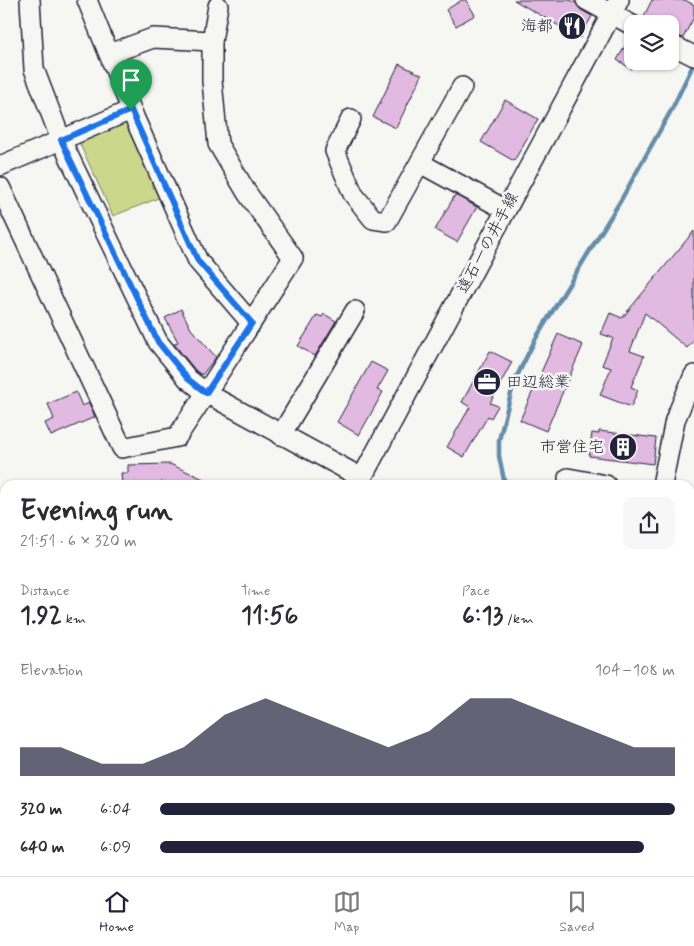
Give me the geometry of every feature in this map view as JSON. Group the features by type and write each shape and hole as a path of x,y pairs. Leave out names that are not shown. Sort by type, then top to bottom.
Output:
{"street":[{"path":"30,0 34,69 61,140 158,342 188,379 206,393 358,480"},
{"path":"87,0 131,110 198,261 252,323"},
{"path":"586,0 615,7 624,17"},
{"path":"0,187 122,448 177,437 293,258 247,193 218,144 212,81 212,41 218,6"},
{"name":"遠石一の井手線","path":"361,480 615,7"},
{"path":"109,54 154,38 212,41"},
{"path":"679,48 694,56"},
{"path":"351,119 335,151 353,194 373,220 387,221 462,86"},
{"path":"0,166 131,110"},
{"path":"420,163 506,210"},
{"path":"281,435 355,310"},
{"path":"663,480 675,420 694,375"},
{"path":"568,478 579,480"}],"green space":[{"path":"128,121 161,197 113,216 79,142"}],"building":[{"path":"462,0 466,0 475,15 456,26 446,10"},
{"name":"海都","path":"514,0 570,0 576,3 581,10 592,16 580,38"},
{"path":"652,0 685,0 694,5 694,17 683,38 679,36 679,15 644,15"},
{"path":"624,48 624,64 617,60"},
{"path":"399,64 422,75 396,128 373,117"},
{"path":"505,100 538,119 514,161 481,142"},
{"path":"455,195 477,207 457,242 435,230"},
{"path":"694,231 694,340 687,348 645,313 630,351 644,356 631,387 638,390 631,407 600,395 611,368 602,365 613,338 601,334 610,313 622,318"},
{"path":"181,309 191,329 216,357 202,375 196,371 174,344 178,342 165,318"},
{"path":"324,314 336,321 315,356 298,346 317,315 322,317"},
{"path":"558,334 583,345 546,431 520,420"},
{"name":"田辺総業","path":"490,351 512,362 490,403 498,406 491,418 488,416 464,457 447,447 470,407 462,402"},
{"path":"371,362 388,371 377,390 383,392 359,435 337,422"},
{"path":"76,392 82,406 89,403 95,417 51,436 45,423 54,419 48,404"},
{"name":"市営住宅","path":"599,431 656,438 653,464 589,456 592,433 599,434"},
{"path":"170,464 206,480 122,480 121,473 128,473 128,465"}],"waterway":[{"path":"504,480 499,456 499,440 514,382 536,338 621,200 673,107 694,63"}],"place":[{"name":"海都","path":"572,26"},
{"name":"田辺総業","path":"487,382"},
{"name":"市営住宅","path":"623,447"}],"route":[{"path":"131,110 198,261 252,323 206,393 188,379 158,342 61,140 131,110"}]}
